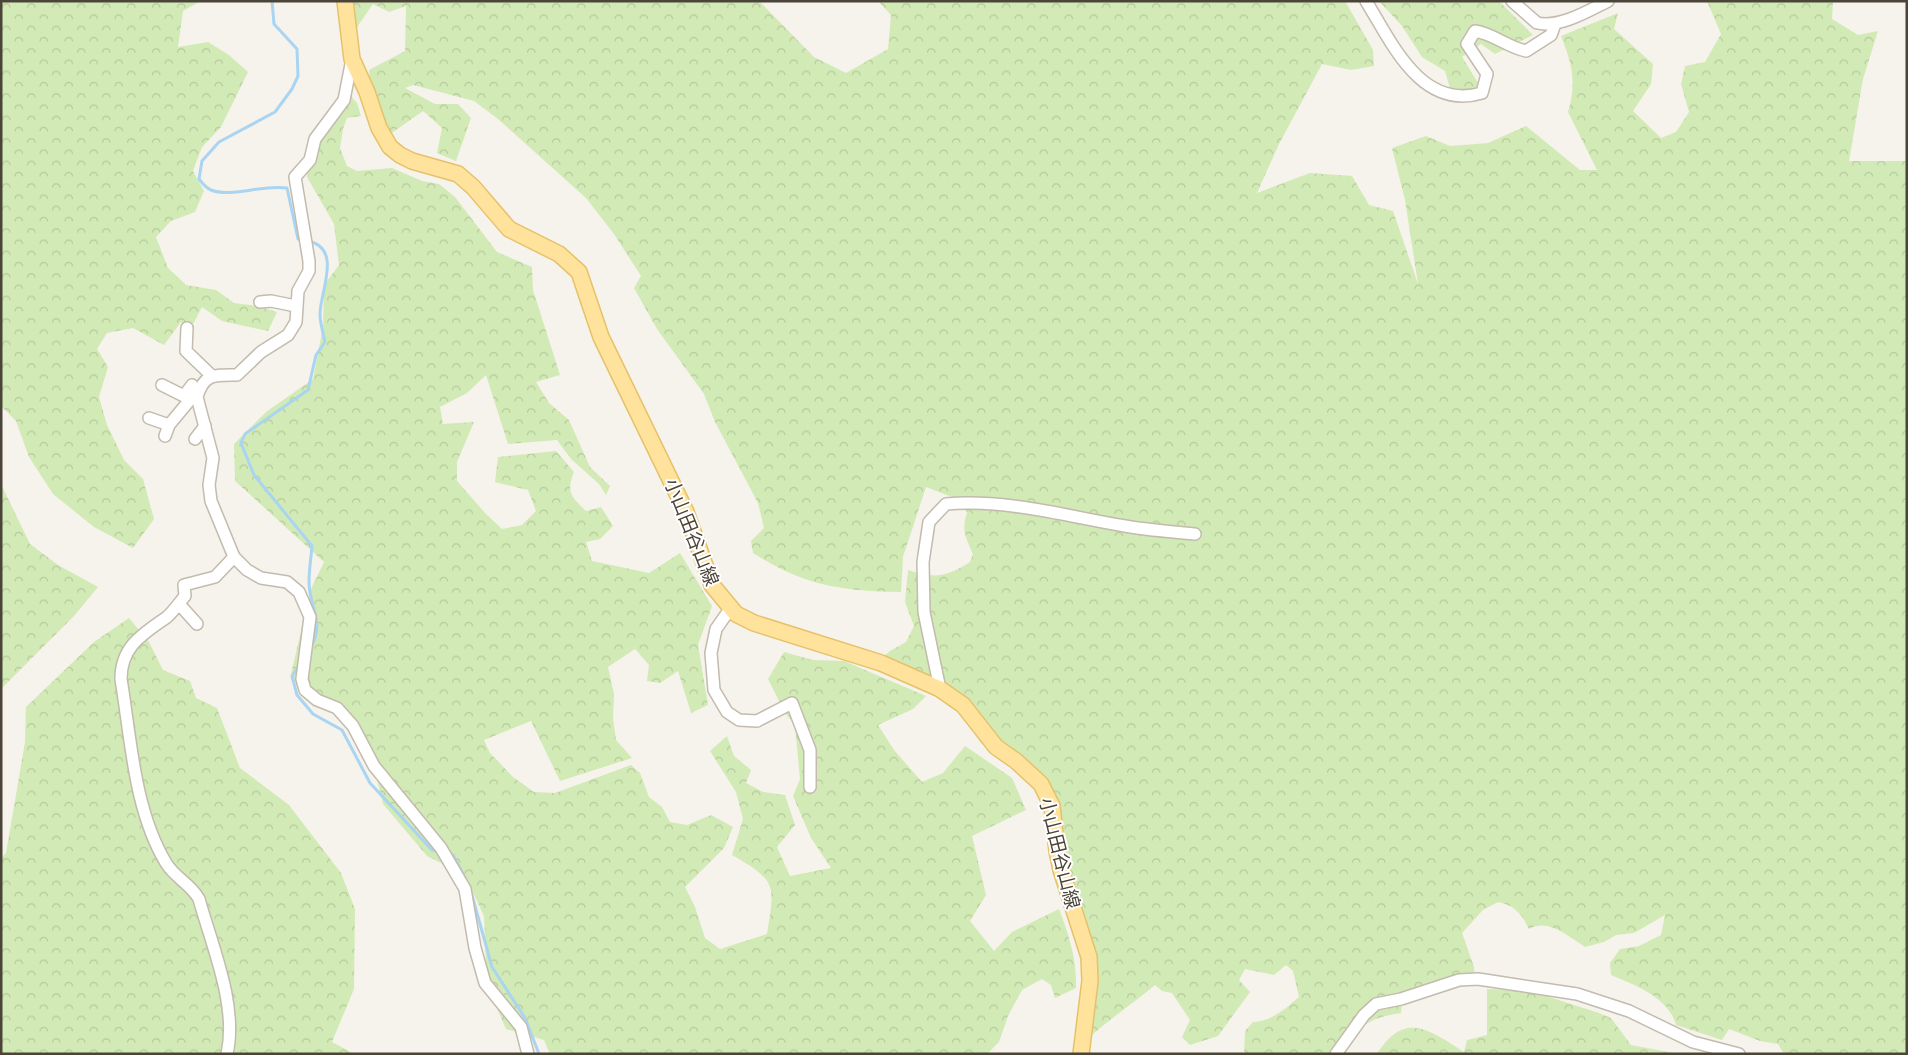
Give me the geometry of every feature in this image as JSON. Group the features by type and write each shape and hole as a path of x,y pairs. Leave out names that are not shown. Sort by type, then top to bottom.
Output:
{"main road":[{"name":"小山田谷山線","path":"345,1 352,59 367,92 379,128 390,146 400,155 412,161 458,174 472,186 509,229 558,254 579,272 601,337 686,512 712,585 730,609 754,624 894,668 940,688 963,705 996,747 1027,770 1041,784 1050,798 1061,870 1089,957 1090,982 1081,1053"}],"street":[{"path":"1366,1 1388,40 1407,66 1430,88 1466,98 1482,93 1486,74 1467,44 1475,31 1488,33 1514,49 1526,51 1551,35 1555,24"},
{"path":"1512,1 1537,23 1555,24 1608,1"},
{"path":"162,385 184,396 196,380 203,377 237,375 262,352 288,335 296,322 298,291 309,271 306,238 295,177 310,160 315,139 344,100 352,59"},
{"path":"260,302 271,301 296,306"},
{"path":"187,328 186,351 209,378"},
{"path":"149,418 167,430 209,378"},
{"path":"199,389 197,397 213,458 213,472 209,485 211,501 234,557 247,570 261,578 287,582 299,592 310,616 302,679 305,690 317,700 337,708 353,726 374,766 441,848 465,889 475,948 485,983 521,1027 528,1054"},
{"path":"195,438 205,426"},
{"path":"940,688 924,612 923,562 929,522 946,504 977,501 1053,512 1127,527 1194,534"},
{"path":"227,1054 230,1042 227,1000 199,899 194,888 166,862 146,818 121,679 121,664 124,655 148,628 169,616 179,604 185,596 184,585 215,577 234,557"},
{"path":"179,604 197,624"},
{"path":"730,609 716,629 713,645 714,690 727,712 739,720 757,721 792,703 810,750 810,787"},
{"path":"1336,1054 1364,1015 1376,1004 1401,999 1459,980 1478,979 1577,994 1629,1011 1693,1042 1739,1054"}],"green space":[{"path":"1,1 201,1 183,11 178,47 208,42 229,55 248,72 221,127 202,147 193,171 204,191 195,212 171,221 156,237 168,268 186,285 216,290 234,303 257,306 277,312 268,331 222,321 202,307 190,330 181,322 164,345 133,328 107,333 97,349 108,367 99,397 107,425 124,460 143,479 154,519 133,548 94,527 53,494 29,457 16,421 1,406"},
{"path":"352,1 759,1 814,57 846,73 888,49 891,15 878,1 1345,1 1373,50 1374,66 1351,70 1322,64 1279,144 1257,193 1310,173 1352,176 1369,205 1393,211 1418,284 1405,200 1392,148 1426,136 1450,146 1488,143 1526,126 1580,170 1597,170 1568,112 1573,82 1568,55 1561,36 1618,13 1614,29 1653,64 1651,84 1633,111 1661,138 1676,132 1689,112 1681,84 1685,66 1705,62 1721,34 1707,1 1833,1 1832,19 1858,35 1878,31 1863,79 1849,161 1907,161 1907,1054 1784,1054 1778,1044 1760,1041 1729,1029 1722,1040 1676,1025 1672,1015 1659,1000 1641,988 1611,975 1610,963 1620,949 1639,946 1661,935 1665,915 1634,933 1616,935 1604,942 1585,947 1551,927 1536,926 1529,929 1517,911 1509,905 1498,902 1483,910 1462,933 1474,967 1475,985 1428,984 1403,993 1401,1013 1379,1018 1364,1026 1335,1054 1244,1054 1245,1031 1253,1022 1272,1017 1299,997 1293,971 1286,965 1274,975 1245,969 1239,980 1250,992 1218,1036 1190,1045 1182,1037 1190,1020 1172,993 1162,991 1155,985 1085,1041 1080,942 1056,803 981,743 952,701 882,658 906,642 914,626 905,602 908,570 926,575 940,575 954,571 970,562 973,554 965,534 964,524 967,513 962,501 926,487 903,557 901,592 842,588 807,580 753,553 751,541 764,528 758,503 715,422 704,394 657,329 634,288 641,276 614,234 586,198 498,119 474,101 413,85 405,88 435,104 458,104 471,118 456,161 437,153 442,128 423,111 389,135 370,81 369,70 405,51 406,6 389,12 373,4 353,33"},
{"path":"1379,1 1499,1 1533,35 1495,54 1481,44 1462,57 1480,86 1453,99 1445,71 1422,57 1402,26"},
{"path":"350,95 357,103 361,116 347,118 343,129 340,148 347,166 357,171 392,168 422,181 439,184 455,197 497,252 532,267 533,290 560,375 536,382 549,403 569,420 590,467 610,486 606,495 599,484 571,459 557,440 508,444 486,375 467,393 440,407 443,424 474,422 457,462 457,481 502,529 522,525 536,511 528,490 495,482 498,457 556,451 574,472 570,489 577,502 586,511 601,507 613,526 600,539 586,542 592,561 649,573 680,553 712,606 698,645 708,705 691,713 678,671 660,683 647,681 649,665 635,649 608,667 614,694 613,719 616,740 632,758 560,781 531,721 484,740 490,753 513,777 534,792 555,793 631,765 640,773 649,797 662,807 670,822 687,825 711,815 733,827 724,848 685,887 695,907 705,938 720,949 767,934 771,904 771,894 765,878 758,871 732,855 743,819 736,792 710,751 727,736 734,756 751,770 746,783 763,792 785,795 795,825 777,847 790,876 831,868 811,838 793,796 800,779 795,725 785,713 768,679 784,652 813,660 844,661 926,696 913,709 878,725 894,750 922,782 943,773 965,746 1012,778 1026,810 972,836 986,895 970,921 994,951 1012,932 1059,909 1074,957 1076,988 1055,998 1051,985 1042,979 1022,990 1008,1016 999,1042 987,1054 550,1054 544,1040 506,1029 487,986 484,916 465,875 427,856 383,804 374,767 346,720 299,690 291,674 311,589 324,562 235,481 234,444 266,412 313,379 323,327 324,285 339,265 334,224 307,177 308,162 325,126"},
{"path":"1,484 30,544 58,565 98,587 74,616 1,689"},
{"path":"129,618 149,642 163,670 190,681 196,698 217,708 240,768 289,805 341,873 355,909 354,989 332,1042 354,1054 1,1054 1,858 6,853 25,742 26,707 94,642"},
{"path":"1487,989 1515,990 1546,996 1599,1013 1611,1018 1631,1045 1679,1054 1377,1054 1387,1040 1397,1032 1408,1028 1428,1031 1464,1052 1467,1040 1487,1035"}],"waterway":[{"path":"272,1 274,24 297,49 298,76 292,89 275,112 219,142 202,161 199,179 209,189 219,192 238,192 278,187 287,188 298,239 302,239"},
{"path":"308,241 319,245 325,252 327,261 320,314 325,342 316,355 308,390 245,434 241,443 254,475 312,546 309,582 316,615 317,631 310,648"},
{"path":"300,664 292,676 297,695 313,714 342,730 370,783 432,850 439,852"},
{"path":"447,854 453,855 465,878"},
{"path":"470,888 492,967 525,1018 539,1054"}]}
